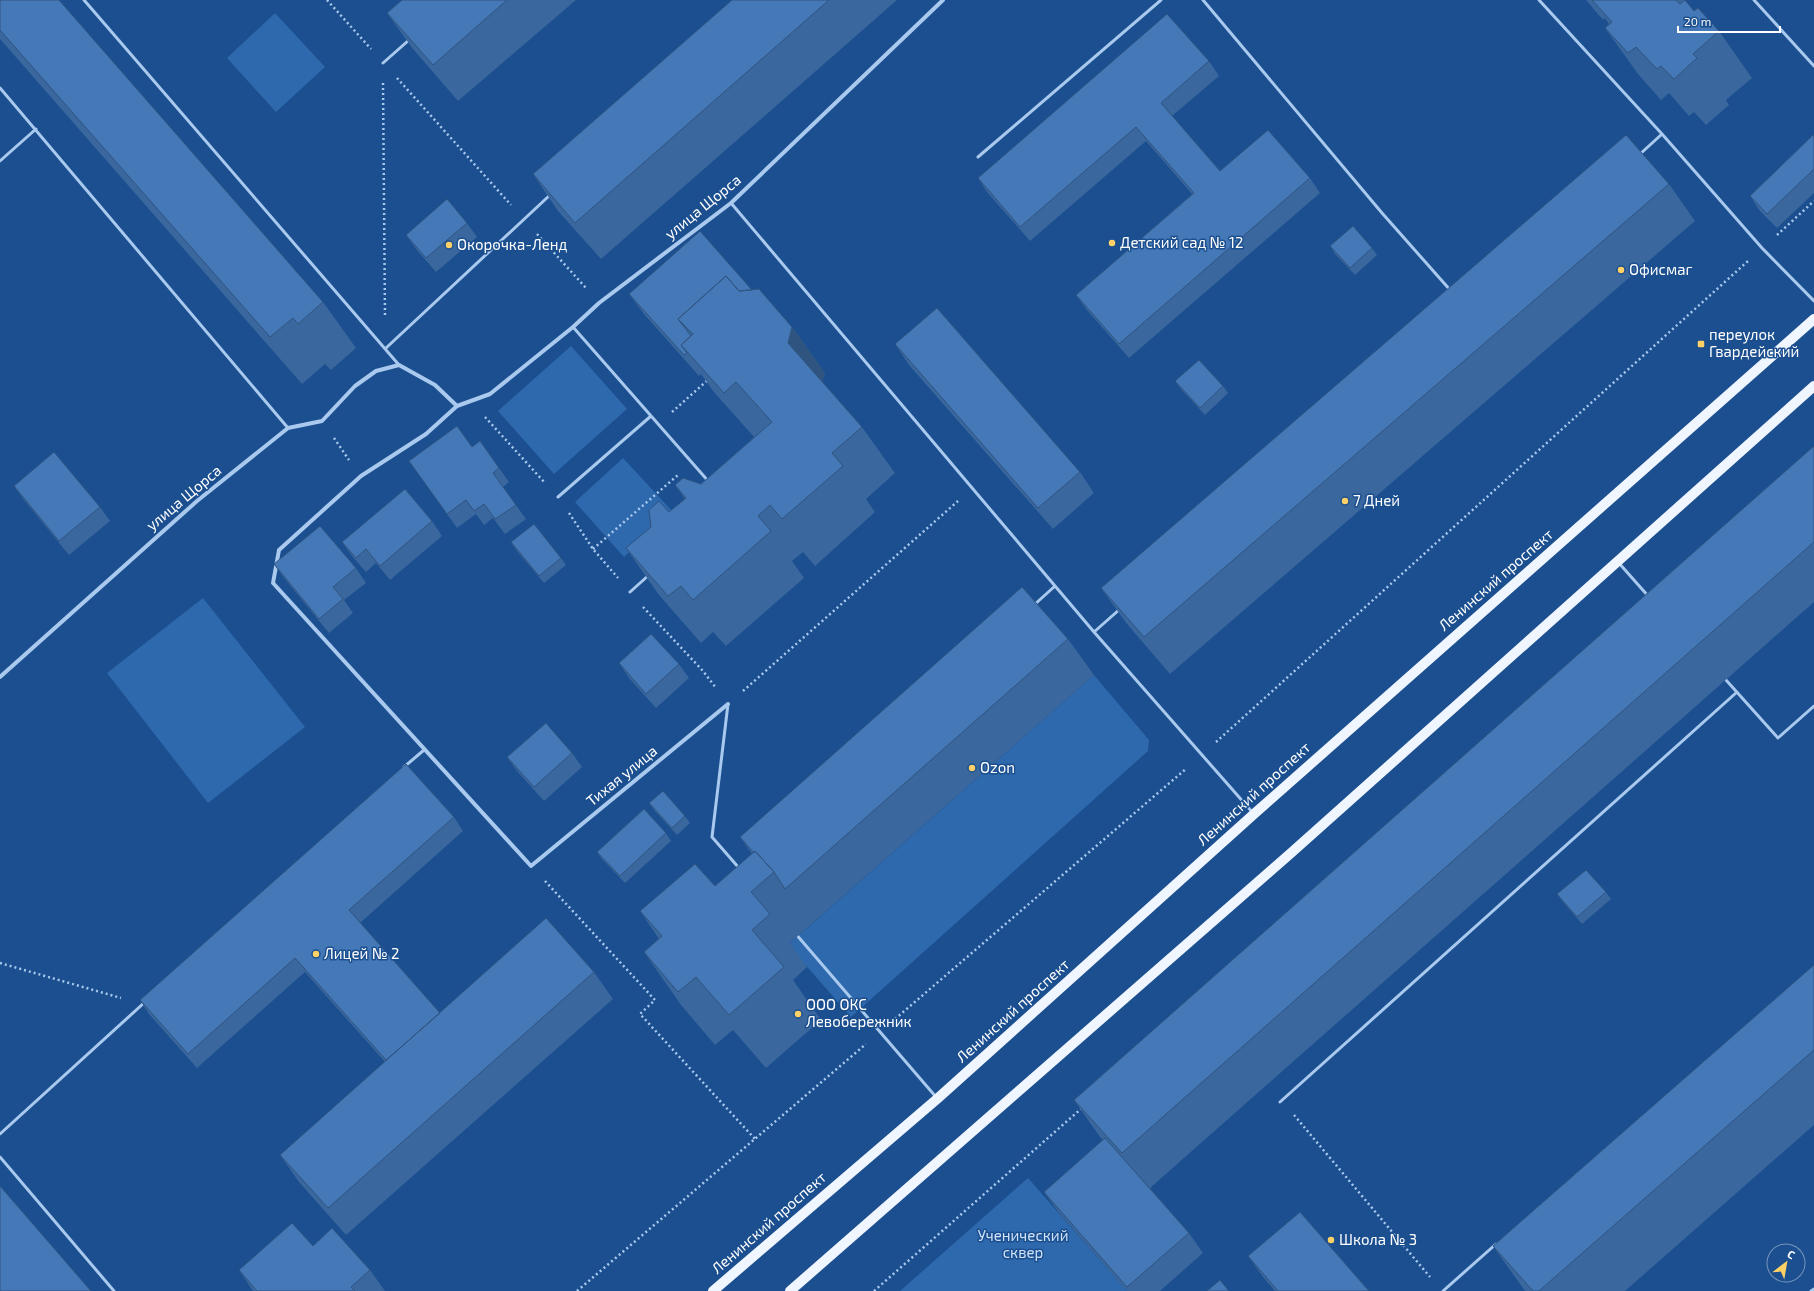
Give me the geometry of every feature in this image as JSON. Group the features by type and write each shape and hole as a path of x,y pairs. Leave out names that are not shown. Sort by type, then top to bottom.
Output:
{"main road":[{"name":"Ленинский проспект","path":"713,1291 937,1099 1254,814 1814,319"},
{"path":"790,1291 1291,853 1617,560 1814,386"}],"street":[{"name":"улица Щорса","path":"457,406 490,394 573,327 599,303 731,203 943,0"},
{"path":"322,421 355,386 376,371 399,365 435,385 457,406 426,434 361,476 279,550 273,583 531,866"},
{"name":"улица Щорса","path":"0,677 196,501 288,428 322,421"},
{"name":"Тихая улица","path":"531,866 728,704"}],"lane":[{"path":"84,0 386,348 399,365"},
{"path":"978,157 1161,0"},
{"path":"1203,0 1382,213 1454,294"},
{"path":"1539,0 1662,134 1762,248 1814,301"},
{"path":"1754,0 1814,66"},
{"path":"383,63 411,38"},
{"path":"0,88 288,428"},
{"path":"0,161 36,129"},
{"path":"1632,160 1662,134"},
{"path":"386,348 522,218 552,192"},
{"path":"731,203 1094,632 1254,814"},
{"path":"573,327 713,486"},
{"path":"558,497 651,416"},
{"path":"1617,560 1652,599"},
{"path":"630,592 654,571"},
{"path":"1031,607 1055,586"},
{"path":"1094,632 1124,606"},
{"path":"1726,680 1778,738 1814,706"},
{"path":"1280,1102 1737,692"},
{"path":"728,704 712,837 741,870 746,864"},
{"path":"400,771 424,750"},
{"path":"793,931 937,1099"},
{"path":"0,1134 148,999"},
{"path":"0,1156 114,1291"},
{"path":"1443,1291 1503,1239"}],"path":[{"path":"327,0 599,303"},
{"path":"383,63 386,348"},
{"path":"659,424 711,377"},
{"path":"472,401 558,497 593,549 657,624 703,671 728,704 972,488"},
{"path":"322,421 361,476"},
{"path":"593,549 692,463"},
{"path":"531,866 655,1000 640,1014 755,1139"},
{"path":"0,963 142,1004"},
{"path":"874,1291 1083,1108"},
{"path":"1289,1109 1432,1279"}],"green space":[{"path":"275,13 325,67 276,112 227,58"},
{"path":"571,346 627,409 554,474 498,411"},
{"path":"623,458 673,512 624,557 575,502"},
{"path":"203,598 305,727 208,803 107,673"},
{"path":"1094,675 1149,740 1148,751 851,1017 788,945"},
{"name":"Ученический сквер","path":"1028,1178 1127,1291 900,1291"}],"building":[{"path":"0,0 59,0 323,302 298,324 293,318 270,337 0,30"},
{"path":"402,0 507,0 433,65 387,13"},
{"path":"732,0 829,0 575,223 533,174"},
{"path":"1592,0 1676,0 1680,4 1685,0 1694,11 1698,8 1719,31 1693,54 1697,58 1674,79 1661,66 1657,69 1636,47 1628,53 1605,28 1612,22"},
{"path":"1167,14 1209,61 1161,103 1220,171 1268,130 1310,178 1119,344 1076,295 1194,193 1136,127 1020,227 978,178"},
{"path":"1626,135 1669,184 1144,637 1101,588"},
{"path":"1813,135 1814,169 1767,214 1750,196"},
{"path":"447,199 467,223 426,258 406,235"},
{"path":"1353,226 1372,248 1350,268 1330,246"},
{"path":"700,231 752,290 739,291 726,276 678,319 691,336 681,345 687,353 684,355 629,294"},
{"path":"726,276 739,291 759,289 792,327 788,343 862,427 832,453 843,466 782,519 770,505 758,516 771,531 693,600 681,586 668,596 626,548 651,527 649,510 659,501 669,512 686,498 675,485 683,478 701,484 772,422 736,382 724,393 681,345 693,334 678,319"},
{"path":"937,308 1080,472 1038,508 895,344"},
{"path":"1199,360 1223,386 1200,408 1175,381"},
{"path":"457,426 472,447 480,441 499,468 493,473 516,505 495,519 484,504 474,511 466,500 447,514 409,461"},
{"path":"1814,446 1814,542 1122,1153 1074,1100"},
{"path":"54,452 100,507 59,541 14,486"},
{"path":"405,489 432,521 380,566 366,549 356,558 342,542"},
{"path":"534,524 561,558 539,576 511,542"},
{"path":"320,526 356,568 333,587 343,599 319,619 274,564"},
{"path":"1022,587 1068,639 785,889 774,872 740,837"},
{"path":"651,634 679,664 646,694 619,663"},
{"path":"546,723 572,753 534,787 507,757"},
{"path":"406,764 454,817 349,910 440,1013 386,1060 295,958 188,1054 140,1000"},
{"path":"663,791 685,816 672,828 649,803"},
{"path":"644,809 666,833 620,876 597,852"},
{"path":"755,851 774,872 751,892 770,914 752,930 784,967 729,1015 696,977 678,992 644,952 662,936 640,911 695,864 715,886"},
{"path":"1586,870 1606,892 1577,917 1557,894"},
{"path":"546,918 594,972 328,1208 280,1155"},
{"path":"1814,965 1814,1050 1539,1291 1533,1291 1493,1246"},
{"path":"1105,1138 1189,1233 1127,1287 1044,1192"},
{"path":"0,1186 91,1291 0,1291"},
{"path":"1300,1212 1369,1291 1278,1291 1248,1256"},
{"path":"292,1223 313,1246 332,1228 370,1270 351,1287 355,1291 257,1291 239,1270"},
{"path":"1220,1280 1229,1291 1207,1291"}],"place":[{"name":"Детский сад № 12","path":"1112,243"},
{"name":"Окорочка-Ленд","path":"449,245"},
{"name":"Офисмаг","path":"1621,270"},
{"name":"переулок Гвардейский","path":"1701,344"},
{"name":"7 Дней","path":"1345,501"},
{"name":"Ozon","path":"972,768"},
{"name":"Лицей № 2","path":"316,954"},
{"name":"ООО ОКС Левобережник","path":"798,1014"},
{"name":"Школа № 3","path":"1331,1240"}]}
